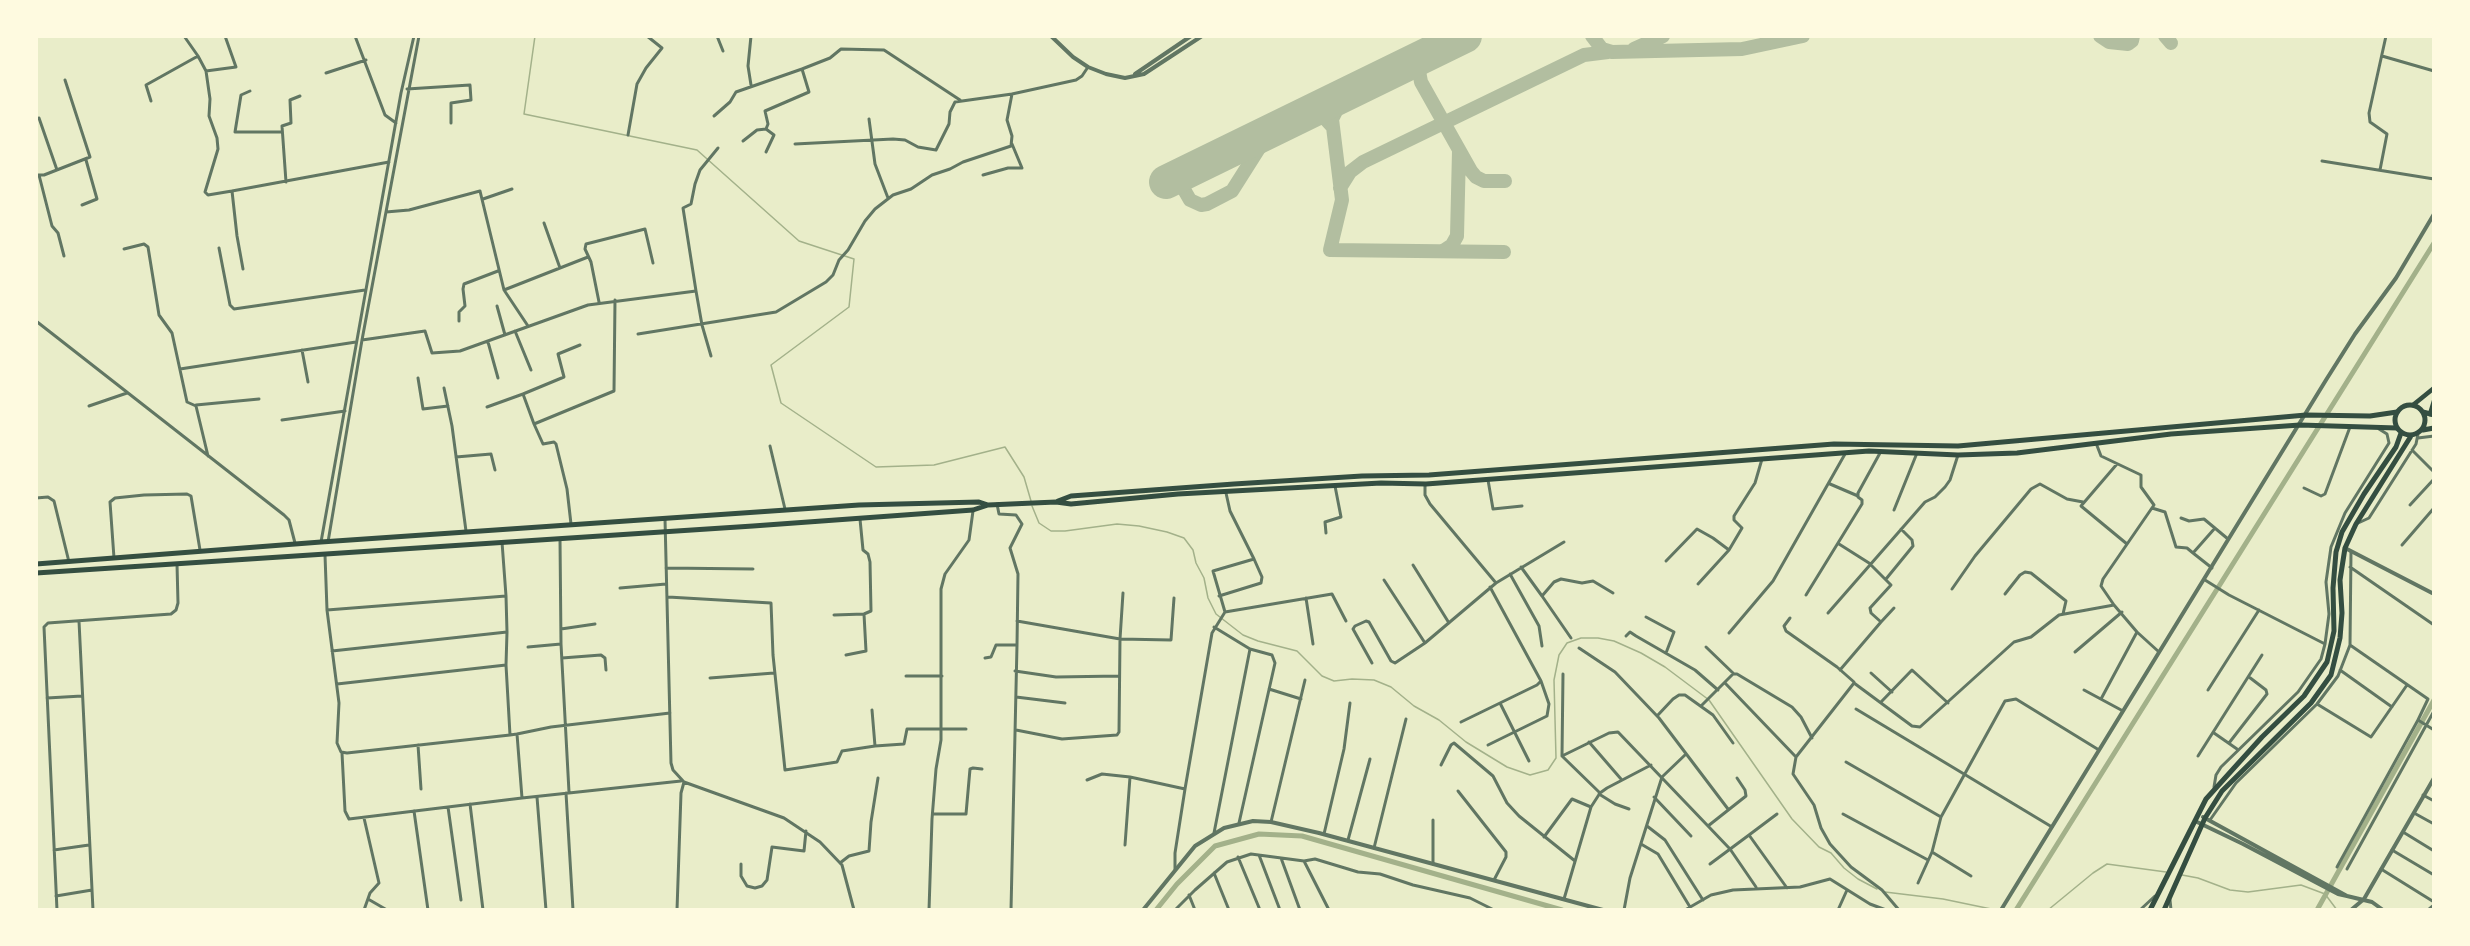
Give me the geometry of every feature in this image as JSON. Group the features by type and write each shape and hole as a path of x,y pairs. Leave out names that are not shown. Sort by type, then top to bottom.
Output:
{"main road":[{"path":"2150,910 2194,821 2214,787 2304,696 2327,662 2334,631 2333,588 2336,552 2342,532 2364,494 2396,447 2399,430 2395,420 2397,412 2401,407 2413,405 2434,388"},
{"path":"2413,405 2423,412 2432,414 2434,401"},
{"path":"1053,502 1071,496 1234,484 1362,476 1429,475 1834,444 1958,446 2306,415 2370,416 2397,412"},
{"path":"2164,910 2182,867 2206,821 2232,779 2311,703 2331,675 2340,638 2342,613 2340,580 2345,548 2356,524 2425,424 2423,412"},
{"path":"36,573 973,510 997,504 1053,502 1071,504 1178,494 1426,484 1846,452 1881,451 1958,455 2017,453 2171,434 2300,425 2375,427 2417,434 2434,428"},
{"path":"36,564 321,542 860,506 979,502 988,505"}],"street":[{"path":"184,36 206,71 210,99 209,116 217,138 218,149 205,192 208,195 389,162"},
{"path":"206,71 236,67 225,36"},
{"path":"355,36 384,112 390,120 396,123"},
{"path":"321,542 365,290 414,36"},
{"path":"328,542 407,89 419,36"},
{"path":"628,135 637,84 662,48 646,36"},
{"path":"717,36 723,51"},
{"path":"751,36 748,66 751,85"},
{"path":"1051,36 1073,57 1088,67 1114,76 1132,77 1166,61 1202,36"},
{"path":"1180,36 1185,41"},
{"path":"1132,77 1191,36"},
{"path":"2380,170 2387,134 2370,122 2369,113 2386,36"},
{"path":"714,116 730,102 735,92 802,69 831,57 842,49 884,50 960,100"},
{"path":"151,101 146,85 198,56"},
{"path":"2382,56 2434,71"},
{"path":"326,73 366,60"},
{"path":"795,144 905,140 918,147 936,150 949,124 952,107 960,100 1012,94 1076,80 1088,67"},
{"path":"766,129 768,124 765,111 809,92 802,69"},
{"path":"64,256 58,233 52,226 38,175 58,170 90,157 65,80"},
{"path":"407,89 470,84 471,100 451,103 451,123"},
{"path":"250,91 241,94 235,132 281,132"},
{"path":"983,175 1008,168 1022,168 1012,144 1007,120 1012,94"},
{"path":"286,182 281,132 282,126 291,121 290,99 300,96"},
{"path":"39,118 58,170"},
{"path":"869,119 878,175 888,199"},
{"path":"743,141 757,130 766,129 774,135 766,152"},
{"path":"638,334 776,312 826,282 833,275 838,260 848,250 868,215 888,199 909,190 932,175 950,170 963,162 1006,149 1012,144"},
{"path":"711,356 702,325 683,208 691,204 695,184 705,163 718,148"},
{"path":"82,205 96,199 86,160"},
{"path":"2322,161 2434,179"},
{"path":"483,199 512,189"},
{"path":"386,212 409,210 478,190 481,192 504,290 528,326"},
{"path":"232,191 243,269"},
{"path":"2001,909 2355,334 2396,278 2434,214"},
{"path":"544,223 560,268"},
{"path":"599,302 585,249 588,243 645,229 653,262"},
{"path":"124,249 144,244 148,247 159,315 172,333 187,402 196,405 259,399"},
{"path":"219,248 230,305 234,309 365,290"},
{"path":"504,290 588,257"},
{"path":"459,321 459,312 465,306 464,284 498,271"},
{"path":"362,340 425,331 428,333 431,352 434,354 460,351 599,302 696,291"},
{"path":"534,424 614,391 615,300"},
{"path":"497,306 506,335"},
{"path":"36,321 284,515 290,523 296,544"},
{"path":"514,331 531,370"},
{"path":"180,369 356,342"},
{"path":"488,342 498,378"},
{"path":"488,407 564,377 558,354 580,345"},
{"path":"303,350 308,382"},
{"path":"418,378 423,409 448,406"},
{"path":"444,388 466,532"},
{"path":"89,406 127,393"},
{"path":"523,394 543,444 554,442 556,444 567,489 571,525"},
{"path":"196,405 207,456"},
{"path":"282,420 345,411"},
{"path":"2304,489 2320,496 2325,494 2350,427"},
{"path":"2214,787 2216,775 2308,680 2321,659 2329,614 2326,582 2331,547 2345,513 2389,443 2387,434 2375,427"},
{"path":"2356,524 2368,518 2412,450 2417,434 2434,436"},
{"path":"2096,442 2101,456 2141,475 2141,487 2153,504 2101,584 2114,605 2137,632 2159,652"},
{"path":"770,446 786,511"},
{"path":"2412,450 2434,472"},
{"path":"1858,496 1881,451"},
{"path":"1729,633 1773,581 1830,484 1846,452"},
{"path":"1894,510 1917,453"},
{"path":"456,457 491,454 495,470"},
{"path":"1828,613 1869,563 1925,502 1935,497 1945,487 1950,480 1958,455"},
{"path":"1698,584 1729,550 1742,528 1734,520 1734,516 1755,483 1762,459"},
{"path":"2118,463 2083,502 2082,507 2127,544"},
{"path":"1487,478 1493,509 1522,506"},
{"path":"2410,505 2434,479"},
{"path":"1426,484 1425,495 1430,504 1496,583"},
{"path":"1806,595 1862,504 1858,496 1830,484"},
{"path":"1952,589 1975,556 2031,489 2040,484 2067,499 2083,502"},
{"path":"1326,533 1325,522 1341,517 1335,486"},
{"path":"1218,596 1261,583 1262,577 1230,511 1226,493"},
{"path":"115,559 110,502 115,498 144,495 190,494 200,552"},
{"path":"36,498 50,498 54,501 70,562"},
{"path":"997,504 999,514 1016,515 1022,524 1010,548 1018,574 1011,910"},
{"path":"2152,508 2165,512 2176,547 2187,549 2212,568"},
{"path":"2403,545 2434,508"},
{"path":"929,910 933,814 941,729 941,589 945,574 969,540 973,510"},
{"path":"834,615 864,614 871,610 870,562 863,550 860,517"},
{"path":"2181,518 2190,522 2204,519 2229,540"},
{"path":"664,519 671,763 683,782 677,910"},
{"path":"2193,553 2215,528"},
{"path":"1666,561 1697,529 1704,531 1729,550"},
{"path":"1886,579 1913,546 1912,540 1901,529"},
{"path":"560,537 561,644 573,910"},
{"path":"502,542 510,735"},
{"path":"1372,663 1353,629 1369,622 1394,663 1425,643 1490,587 1564,542"},
{"path":"1839,544 1869,563 1891,587 1869,609 1881,622"},
{"path":"2345,548 2434,594"},
{"path":"2206,821 2236,783 2317,704 2340,670 2350,645 2351,552"},
{"path":"324,554 327,609 339,708 337,743 342,753 345,814 349,819 567,793 683,782 784,818 806,831 840,863 847,879 854,910"},
{"path":"1224,613 1213,571 1254,559"},
{"path":"57,910 45,625 167,616 174,613 178,603 177,563"},
{"path":"1413,566 1449,623"},
{"path":"1521,567 1571,639"},
{"path":"2350,567 2434,625"},
{"path":"666,568 753,570"},
{"path":"2005,594 2020,575 2028,572 2066,601 2063,614"},
{"path":"1510,574 1539,626 1542,646"},
{"path":"1542,596 1554,582 1561,579 1584,583 1593,581 1613,593"},
{"path":"1384,580 1425,643"},
{"path":"2205,580 2325,644"},
{"path":"620,588 667,584"},
{"path":"1488,745 1547,716 1549,704 1540,681 1490,587"},
{"path":"1016,730 1062,739 1116,736 1119,732 1123,593"},
{"path":"1175,869 1175,853 1185,789 1215,626 1224,613 1334,594 1346,621"},
{"path":"327,609 506,596"},
{"path":"668,597 770,602 774,673 785,770 837,762 842,751 904,744 907,729 966,729"},
{"path":"1017,621 1120,639 1171,640 1174,598"},
{"path":"1306,598 1313,644"},
{"path":"1790,618 1784,626 1786,631 1915,727 1925,724 2010,646 2031,637 2050,621 2063,614 2114,605"},
{"path":"1840,670 1894,608"},
{"path":"2208,690 2259,610"},
{"path":"2075,652 2122,612"},
{"path":"846,655 866,651 864,614"},
{"path":"1646,617 1674,632 1666,653"},
{"path":"79,621 93,910"},
{"path":"561,629 595,624"},
{"path":"1215,626 1250,649 1274,657 1275,663 1239,823"},
{"path":"332,651 507,632"},
{"path":"2102,699 2137,632"},
{"path":"1626,636 1631,633 1666,653 1699,673 1718,690"},
{"path":"528,647 561,644"},
{"path":"985,658 991,657 996,645 1017,645"},
{"path":"2347,869 2422,724 2429,700 2350,645"},
{"path":"1706,647 1734,674 1792,707 1801,717 1812,738"},
{"path":"1579,648 1614,672 1657,716 1728,809"},
{"path":"1214,834 1250,649"},
{"path":"2198,756 2262,655"},
{"path":"562,658 602,656 605,658 606,670"},
{"path":"336,684 506,665"},
{"path":"1880,703 1914,670 1948,703"},
{"path":"2340,670 2392,707"},
{"path":"1015,671 1056,677 1119,676"},
{"path":"710,678 774,673"},
{"path":"1871,673 1892,692"},
{"path":"1563,674 1562,756 1600,794 1615,804 1629,809"},
{"path":"1702,706 1734,674"},
{"path":"906,676 942,676"},
{"path":"2229,743 2266,694 2266,690 2248,677"},
{"path":"1271,822 1305,680"},
{"path":"1461,722 1538,685 1540,681"},
{"path":"1725,683 1796,757"},
{"path":"1854,683 1796,757 1794,776 1814,805 1821,828 1830,844 1851,867 1882,890 1899,910"},
{"path":"2317,704 2371,737 2407,685"},
{"path":"1269,689 1301,699"},
{"path":"2084,690 2123,711"},
{"path":"1657,716 1679,695 1687,696 1716,719 1733,743"},
{"path":"47,698 82,696"},
{"path":"1016,697 1065,703"},
{"path":"1918,883 1932,852 1941,817 2005,701 2011,699 2099,750"},
{"path":"1500,703 1529,761"},
{"path":"1324,834 1344,749 1350,704"},
{"path":"1856,709 2052,827"},
{"path":"872,710 875,746"},
{"path":"2337,867 2422,724 2434,711"},
{"path":"342,753 510,735 670,713"},
{"path":"1374,848 1406,718"},
{"path":"2422,724 2433,729"},
{"path":"1562,756 1609,733 1618,732 1730,849 1756,887"},
{"path":"2214,733 2238,750"},
{"path":"517,734 522,798"},
{"path":"1589,742 1621,779"},
{"path":"1442,765 1451,745 1454,744 1493,776 1513,811 1575,861"},
{"path":"418,745 421,789"},
{"path":"1624,910 1654,796 1662,777 1686,754"},
{"path":"1348,840 1370,759"},
{"path":"1846,762 1941,817"},
{"path":"1564,899 1591,807 1600,794 1621,779 1650,765"},
{"path":"933,814 966,814 970,770 973,768 982,770"},
{"path":"1087,780 1102,774 1130,777 1185,789"},
{"path":"1125,845 1130,777"},
{"path":"840,863 849,856 869,851 878,778"},
{"path":"1708,826 1746,796 1737,778"},
{"path":"2351,910 2364,899 2434,778"},
{"path":"1458,791 1506,852 1506,857 1494,880"},
{"path":"2423,795 2434,801"},
{"path":"1654,796 1691,836"},
{"path":"537,797 546,910"},
{"path":"1544,837 1570,799 1573,798 1591,807"},
{"path":"470,804 483,910"},
{"path":"448,807 461,900"},
{"path":"414,811 428,910"},
{"path":"1710,864 1777,813"},
{"path":"2414,813 2434,824"},
{"path":"1843,814 1928,860"},
{"path":"2198,815 2337,892 2364,899 2383,910"},
{"path":"364,818 379,881 364,910"},
{"path":"1433,820 1433,864"},
{"path":"1143,910 1189,852 1214,834 1239,823 1253,821 1271,822 1348,840 1603,910"},
{"path":"2194,821 2206,821 2301,872"},
{"path":"1647,826 1665,840 1703,900"},
{"path":"741,864 741,876 747,886 755,888 762,886 767,880 771,848 776,845 804,851 806,831"},
{"path":"2403,832 2434,851"},
{"path":"1749,835 1787,888"},
{"path":"1641,844 1658,854 1690,907"},
{"path":"54,850 89,845"},
{"path":"2392,850 2434,875"},
{"path":"1932,852 1971,876"},
{"path":"1259,855 1280,910"},
{"path":"1175,910 1214,873 1238,857 1259,855 1304,861 1315,859 1358,872 1380,874 1413,885 1470,898 1494,910"},
{"path":"1238,857 1260,910"},
{"path":"1281,858 1300,910"},
{"path":"1304,861 1329,910"},
{"path":"2381,869 2434,903 2428,910"},
{"path":"1214,873 1229,910"},
{"path":"1685,910 1718,893 1756,887 1787,888 1830,879 1886,910"},
{"path":"1838,910 1847,889"},
{"path":"56,896 92,890"},
{"path":"2140,910 2161,891"},
{"path":"1189,895 1195,910"},
{"path":"2170,896 2171,910"},
{"path":"368,899 387,910"}],"waterway":[{"path":"535,36 524,114 697,150 799,241 854,259 849,307 771,365 781,403 876,467 934,465 1005,447 1024,477 1031,501"},
{"path":"2016,910 2434,243"},
{"path":"1032,506 1039,523 1051,531 1117,524 1139,526 1184,538 1193,550 1196,563 1204,578 1208,598 1216,614 1243,635 1297,651 1322,676 1334,681 1374,680 1391,687 1466,742 1507,767 1530,775 1548,770 1556,758 1554,680 1559,655 1567,643 1581,638 1598,638 1614,641 1641,653 1665,667 1709,700 1792,819 1819,847 1831,853 1844,868 1877,889"},
{"path":"2317,910 2434,700"},
{"path":"1156,910 1177,884 1215,846 1259,834 1302,836 1562,910"},
{"path":"2048,910 2107,864 2166,872"},
{"path":"2182,875 2198,878 2230,890 2248,892 2301,885 2325,894 2337,910"},
{"path":"1885,892 1943,899 1996,910"}],"taxiway":[{"path":"1592,36 1602,49 1612,52 1742,49 1803,36"},
{"path":"1634,49 1663,36"},
{"path":"2100,36 2109,42 2128,44 2132,41 2133,36"},
{"path":"2165,36 2171,43"},
{"path":"1340,188 1350,172 1363,162 1584,55 1608,52"},
{"path":"1423,56 1419,71 1421,82 1471,171 1484,181 1505,181"},
{"path":"1344,95 1332,119 1342,200 1330,250 1504,252"},
{"path":"1312,111 1321,114 1331,125"},
{"path":"1228,152 1196,162 1185,170 1182,186 1190,200 1201,205 1207,204 1232,191 1270,131"},
{"path":"1443,251 1452,245 1457,236 1459,151"}],"runway":[{"path":"1166,182 1465,36"}]}
